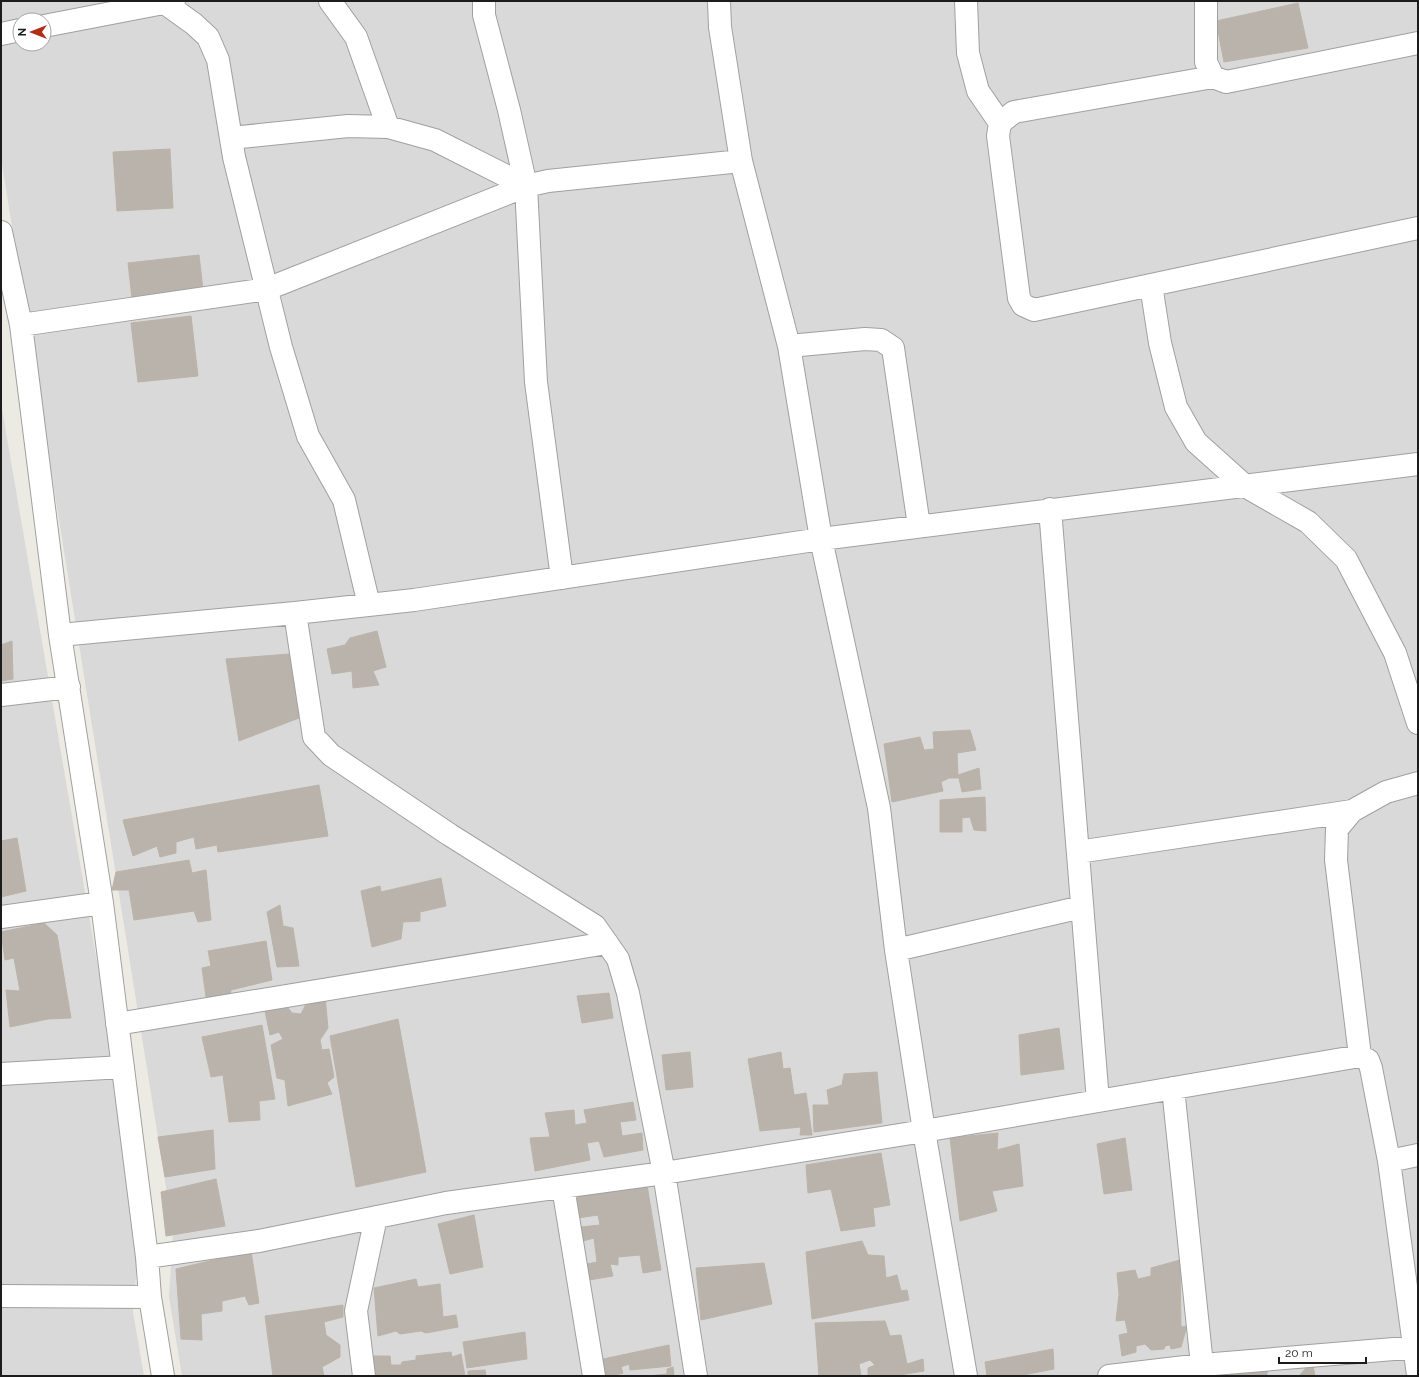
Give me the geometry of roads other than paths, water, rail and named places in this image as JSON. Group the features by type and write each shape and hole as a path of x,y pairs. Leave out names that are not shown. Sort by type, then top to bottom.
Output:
{"street":[{"path":"330,1 356,37 388,127"},
{"path":"484,1 484,15 509,110 526,186 536,382 562,578"},
{"path":"719,1 720,27 741,161 789,346 821,539 879,808 896,950 924,1131 966,1376"},
{"path":"966,1 968,53 978,90 1000,123 998,136 1019,298 1024,305 1034,310 1418,228"},
{"path":"1206,1 1206,62 1213,77"},
{"path":"52,24 166,2 208,37 218,60 231,138 281,347 308,436 344,500 369,605"},
{"path":"1,34 12,32"},
{"path":"1000,123 1014,112 1213,77 1226,82 1418,43"},
{"path":"231,138 348,126 388,127 435,140 526,186"},
{"path":"21,325 267,289 526,186 548,181 741,161"},
{"path":"1,232 21,325 60,635 102,902 147,1257 150,1297 163,1376"},
{"path":"1151,285 1160,343 1176,407 1196,442 1245,486 1308,522 1346,559 1395,653 1418,723"},
{"path":"789,346 865,339 881,340 892,348 919,526"},
{"path":"60,635 369,605 821,539 1050,509 1418,464"},
{"path":"1050,509 1098,1101"},
{"path":"295,613 314,737 331,755 450,835 595,926 618,959 628,993 664,1173 696,1376"},
{"path":"1,695 69,687"},
{"path":"1078,852 1352,811 1386,792 1418,783"},
{"path":"1352,811 1337,829 1336,860 1360,1056"},
{"path":"1,917 102,902"},
{"path":"896,950 1082,907"},
{"path":"117,1024 607,943"},
{"path":"147,1257 259,1241 446,1203 664,1173 924,1131 1360,1056 1368,1060 1372,1068 1389,1161 1416,1347 1418,1375"},
{"path":"1,1074 123,1067"},
{"path":"1173,1088 1202,1365"},
{"path":"1389,1161 1418,1155"},
{"path":"563,1187 594,1376"},
{"path":"364,1376 356,1311 376,1217"},
{"path":"1,1296 150,1297"},
{"path":"1109,1376 1202,1365 1416,1347"}]}
